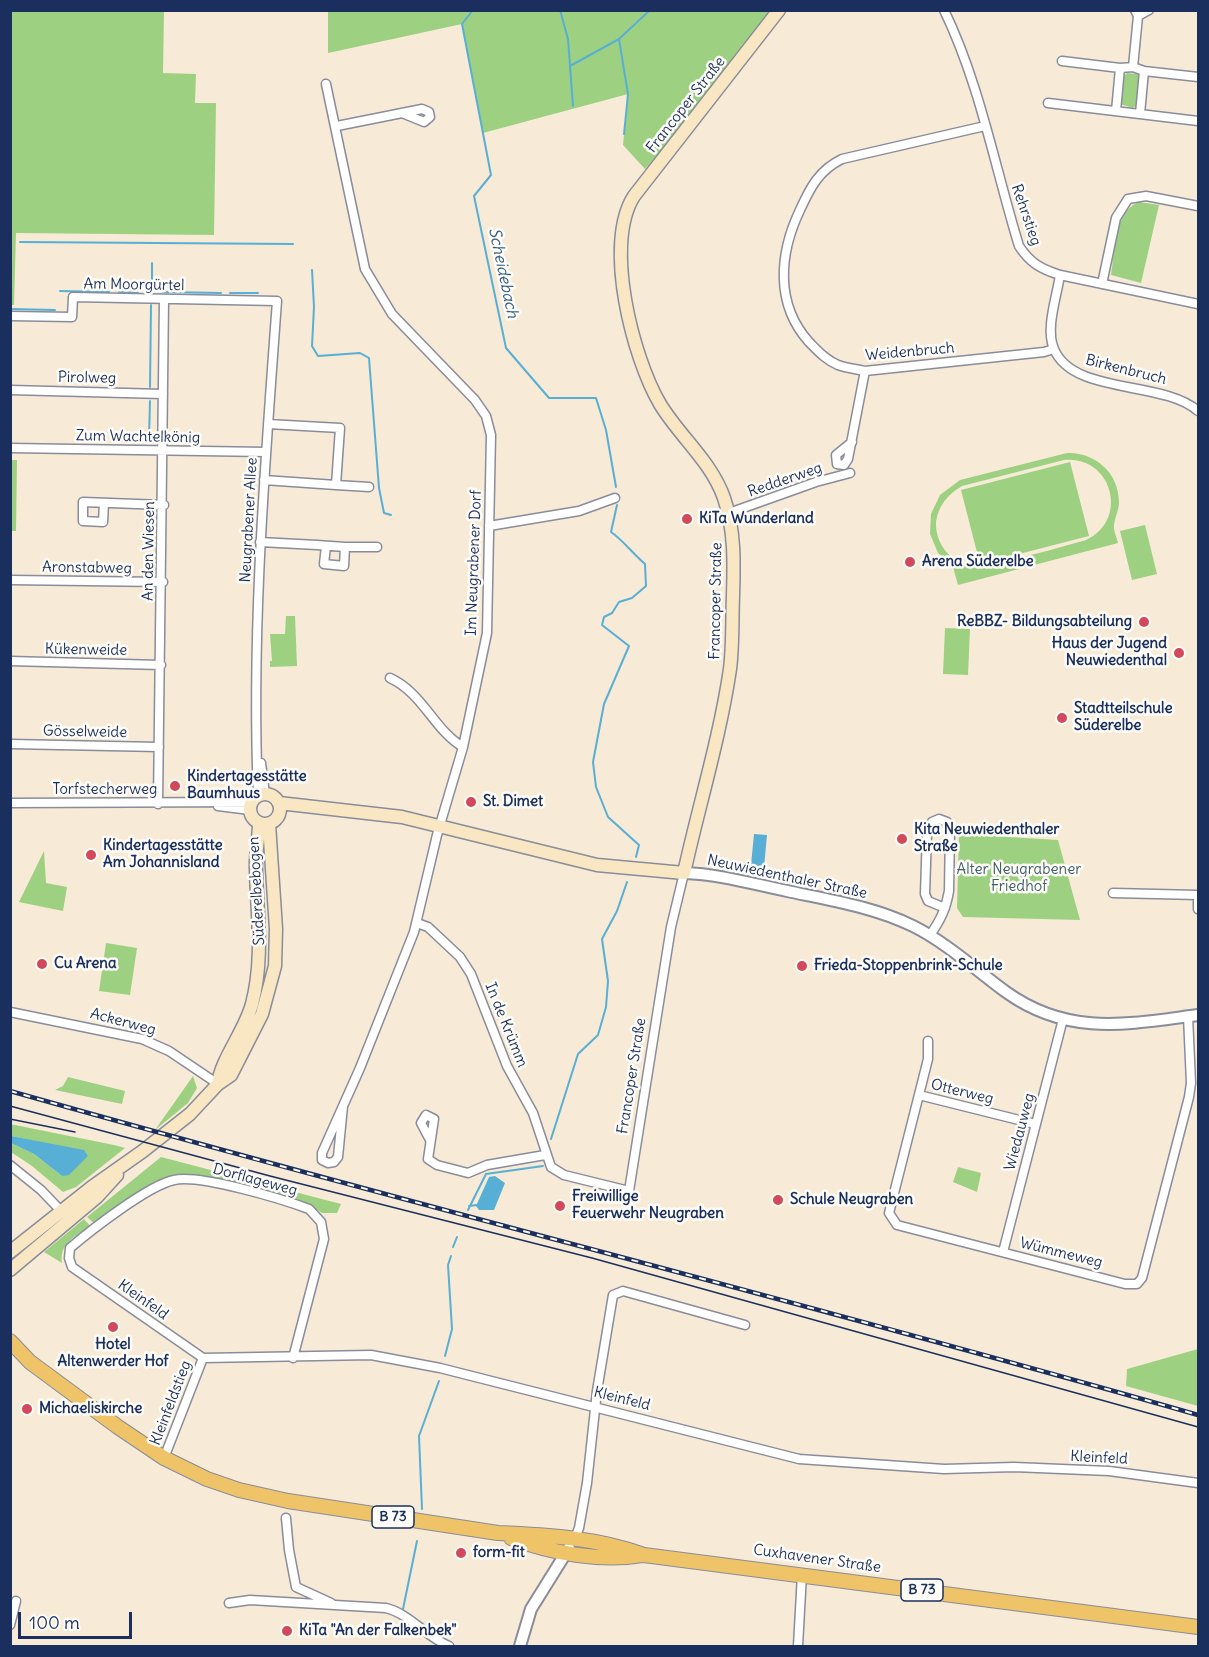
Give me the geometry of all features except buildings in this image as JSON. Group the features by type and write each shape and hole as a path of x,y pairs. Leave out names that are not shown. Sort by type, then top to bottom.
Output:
{"main road":[{"name":"Francoper Straße","path":"684,873 730,668 734,566 729,513 716,480 669,418 643,370 630,321 620,233 625,213 634,196 779,10"},
{"path":"256,800 273,796 280,807"},
{"name":"Süderelbebogen","path":"256,800 253,818 264,824 277,819 280,807"},
{"name":"Neuwiedenthaler Straße","path":"280,807 344,810 440,825 597,865 684,873"},
{"name":"Süderelbebogen","path":"10,1252 65,1215 97,1197 126,1165 190,1114 218,1084 220,1070 245,1025 257,979 261,944 256,871 264,824"},
{"name":"Süderelbebogen","path":"10,1270 65,1215"},
{"name":"Cuxhavener Straße","path":"10,1341 30,1362 164,1458 207,1479 251,1494 498,1533 574,1540 625,1548 644,1555 802,1574 1198,1628"},
{"name":"Cuxhavener Straße","path":"10,1354 30,1362"},
{"name":"Cuxhavener Straße","path":"498,1533 534,1546 566,1552 622,1559 644,1555"}],"street":[{"name":"Rehrstieg","path":"944,10 953,29 985,126 1019,246 1028,260 1042,269 1060,275 1198,304"},
{"path":"1133,67 1136,14 1149,10"},
{"path":"1062,61 1120,68 1133,67 1144,71 1198,77"},
{"path":"1116,111 1120,68"},
{"path":"1140,114 1144,71"},
{"name":"Im Neugrabener Dorf","path":"326,84 337,126 365,269 392,314 475,400 486,416 491,435 488,633 464,747 440,825 417,923 321,1155 322,1160 328,1163 338,1158 343,1106"},
{"path":"1048,103 1198,120"},
{"path":"337,126 402,113"},
{"name":"Weidenbruch","path":"985,126 842,159 828,166 812,184 788,236 784,254 783,286 791,316 800,332 820,354 837,365 865,371 1044,352 1054,349"},
{"path":"1102,284 1116,218 1128,200 1146,196 1198,206"},
{"path":"1054,349 1052,327 1060,275"},
{"name":"Am Moorgürtel","path":"10,316 72,317 73,297 277,301"},
{"name":"An den Wiesen","path":"158,804 164,505 164,299"},
{"name":"Neugrabener Allee","path":"256,800 260,542 277,301"},
{"name":"Birkenbruch","path":"1054,349 1066,364 1081,375 1170,394 1187,401 1198,411"},
{"path":"852,442 865,371"},
{"name":"Pirolweg","path":"10,390 163,394"},
{"path":"268,424 340,428 336,485"},
{"name":"Zum Wachtelkönig","path":"10,448 266,453"},
{"name":"Redderweg","path":"729,513 816,482 849,473"},
{"path":"264,480 369,488"},
{"path":"489,526 579,511 615,498"},
{"path":"104,503 164,505"},
{"path":"260,542 376,547"},
{"path":"326,546 324,564 344,566 345,547"},
{"name":"Aronstabweg","path":"10,580 163,582"},
{"name":"Kükenweide","path":"10,661 161,665"},
{"path":"390,678 408,689 453,741 464,747"},
{"name":"Gösselweide","path":"10,744 159,747"},
{"name":"Torfstecherweg","path":"10,803 158,804 256,800"},
{"path":"930,935 945,908 949,891 950,829 947,822 939,819 932,822 927,832 925,894 928,901 945,908"},
{"name":"Neuwiedenthaler Straße","path":"684,873 726,878 873,910 930,935 1008,993 1043,1012 1063,1019 1110,1026 1193,1016"},
{"name":"Francoper Straße","path":"629,1191 671,927 684,873"},
{"path":"1113,893 1198,895 1198,909"},
{"name":"In de Krümm","path":"417,923 428,927 460,957 471,974 507,1066 533,1113 545,1155 551,1167 561,1174 629,1191"},
{"name":"Ackerweg","path":"10,1012 142,1039 169,1051 218,1084"},
{"name":"Wümmeweg","path":"928,1041 928,1059 889,1213 897,1225 1125,1284 1137,1284 1142,1278 1191,1083 1193,1016"},
{"name":"Wiedauweg","path":"1003,1252 1063,1019"},
{"name":"Otterweg","path":"919,1095 1035,1124"},
{"path":"430,1140 427,1151 430,1161 463,1172 472,1172 487,1165 545,1155"},
{"path":"10,1165 41,1190 65,1215"},
{"name":"Dorflageweg","path":"69,1262 69,1253 74,1245 147,1192 174,1180 198,1180 309,1209 321,1222 324,1239 293,1358"},
{"name":"Kleinfeld","path":"69,1262 77,1271 203,1358 368,1355 440,1368 799,1459 944,1469 1014,1467 1110,1471 1198,1482"},
{"path":"520,1647 531,1610 574,1540 580,1523 611,1302 619,1292 745,1325"},
{"name":"Kleinfeldstieg","path":"164,1458 203,1358"},
{"path":"286,1518 296,1587 336,1605"},
{"path":"798,1647 802,1574"},
{"path":"229,1604 250,1600 395,1610 437,1641 449,1647"},
{"path":"10,1625 16,1602"}],"green space":[{"path":"11,10 164,11 163,73 196,74 195,103 216,103 214,235 16,233 14,305 11,305"},
{"path":"328,11 775,11 743,58 645,169 623,145 628,94 483,133 462,24 328,53"},
{"path":"1127,73 1137,74 1140,78 1136,106 1133,108 1120,104 1124,76"},
{"path":"1139,202 1159,205 1141,283 1111,275 1120,223 1131,207"},
{"path":"1067,453 1087,456 1104,466 1115,482 1119,502 1114,527 1118,543 958,585 953,567 938,553 930,534 931,514 940,495 960,480","holes":["1064,460 1081,461 1094,468 1104,478 1110,491 1111,505 1108,518 1100,531 1086,540 979,567 954,559 943,547 937,531 937,516 944,501 962,486"]},
{"path":"11,460 17,460 16,531 11,531"},
{"path":"1070,462 1089,536 980,564 961,490"},
{"path":"1145,525 1157,574 1132,580 1120,531"},
{"path":"286,616 295,616 297,666 270,667 270,661 272,661 270,634 285,634"},
{"path":"945,628 970,629 968,675 943,674"},
{"name":"Alter Neugrabener Friedhof","path":"959,834 1058,840 1080,920 963,917 957,908"},
{"path":"44,851 46,883 67,887 63,911 19,902"},
{"path":"106,943 137,948 130,995 99,991"},
{"path":"193,1076 197,1088 188,1103 155,1130"},
{"path":"68,1077 125,1091 122,1104 55,1090 63,1086"},
{"path":"10,1124 125,1148 76,1187 63,1192 11,1152 11,1143 34,1154 62,1176 86,1152 11,1136"},
{"path":"161,1157 341,1204 337,1213 322,1213 311,1206 198,1176 178,1176 96,1225 87,1217"},
{"path":"958,1167 981,1173 977,1192 953,1182"},
{"path":"84,1219 90,1226 66,1245 63,1250 62,1263 44,1252"},
{"path":"1198,1349 1198,1406 1126,1386 1127,1369"}],"water":[{"path":"754,834 767,835 764,867 751,865"},
{"path":"11,1136 84,1150 88,1156 69,1175 62,1176 34,1154 11,1143"},
{"path":"495,1176 505,1183 494,1210 479,1210 476,1206 489,1177"}],"waterway":[{"name":"Scheidebach","path":"473,10 462,24 491,175 474,196 506,348 549,398 596,398 606,430 616,487"},
{"path":"560,10 568,39 573,106"},
{"path":"570,66 619,39 650,10"},
{"path":"619,39 628,94 624,134"},
{"path":"20,242 293,244"},
{"path":"152,263 152,291"},
{"path":"312,270 314,307 312,346 318,356 360,353 369,358 379,488 384,513 391,515"},
{"path":"60,291 109,292"},
{"path":"119,292 138,293"},
{"path":"163,292 221,293"},
{"path":"230,293 258,293"},
{"path":"150,387 151,305"},
{"path":"10,309 55,310"},
{"path":"149,438 150,401"},
{"name":"Scheidebach","path":"617,505 611,532 645,564 646,586 632,598 619,602 612,613 604,617 602,625 629,646 604,704 593,762 596,787 608,817 639,845 636,857"},
{"name":"Scheidebach","path":"551,1139 578,1054 598,1035 606,1007 608,981 602,939 617,911 627,882"},
{"name":"Scheidebach","path":"468,1210 486,1174 543,1166"},
{"name":"Scheidebach","path":"469,1206 477,1205"},
{"name":"Scheidebach","path":"453,1247 457,1237"},
{"name":"Scheidebach","path":"445,1356 452,1329 448,1265 451,1256"},
{"name":"Scheidebach","path":"422,1509 419,1436 439,1381"},
{"name":"Scheidebach","path":"403,1609 417,1541"}],"tram line":[{"path":"10,1106 270,1176 592,1258 1198,1427"},
{"path":"10,1119 75,1132"}],"railway":[{"path":"10,1091 902,1332 1198,1415"}],"place":[{"name":"KiTa Wunderland","path":"687,519"},
{"name":"Arena Süderelbe","path":"910,562"},
{"name":"ReBBZ- Bildungsabteilung","path":"1144,622"},
{"name":"Haus der Jugend Neuwiedenthal","path":"1179,653"},
{"name":"Stadtteilschule Süderelbe","path":"1062,718"},
{"name":"Kindertagesstätte Baumhuus","path":"175,786"},
{"name":"St. Dimet","path":"471,802"},
{"name":"Kita Neuwiedenthaler Straße","path":"902,839"},
{"name":"Kindertagesstätte Am Johannisland","path":"91,855"},
{"name":"Cu Arena","path":"42,964"},
{"name":"Frieda-Stoppenbrink-Schule","path":"802,966"},
{"name":"Schule Neugraben","path":"778,1200"},
{"name":"Freiwillige Feuerwehr Neugraben","path":"560,1206"},
{"name":"Hotel Altenwerder Hof","path":"113,1327"},
{"name":"Michaeliskirche","path":"27,1409"},
{"name":"form-fit","path":"461,1553"},
{"name":"KiTa \"An der Falkenbek\"","path":"287,1631"}]}
